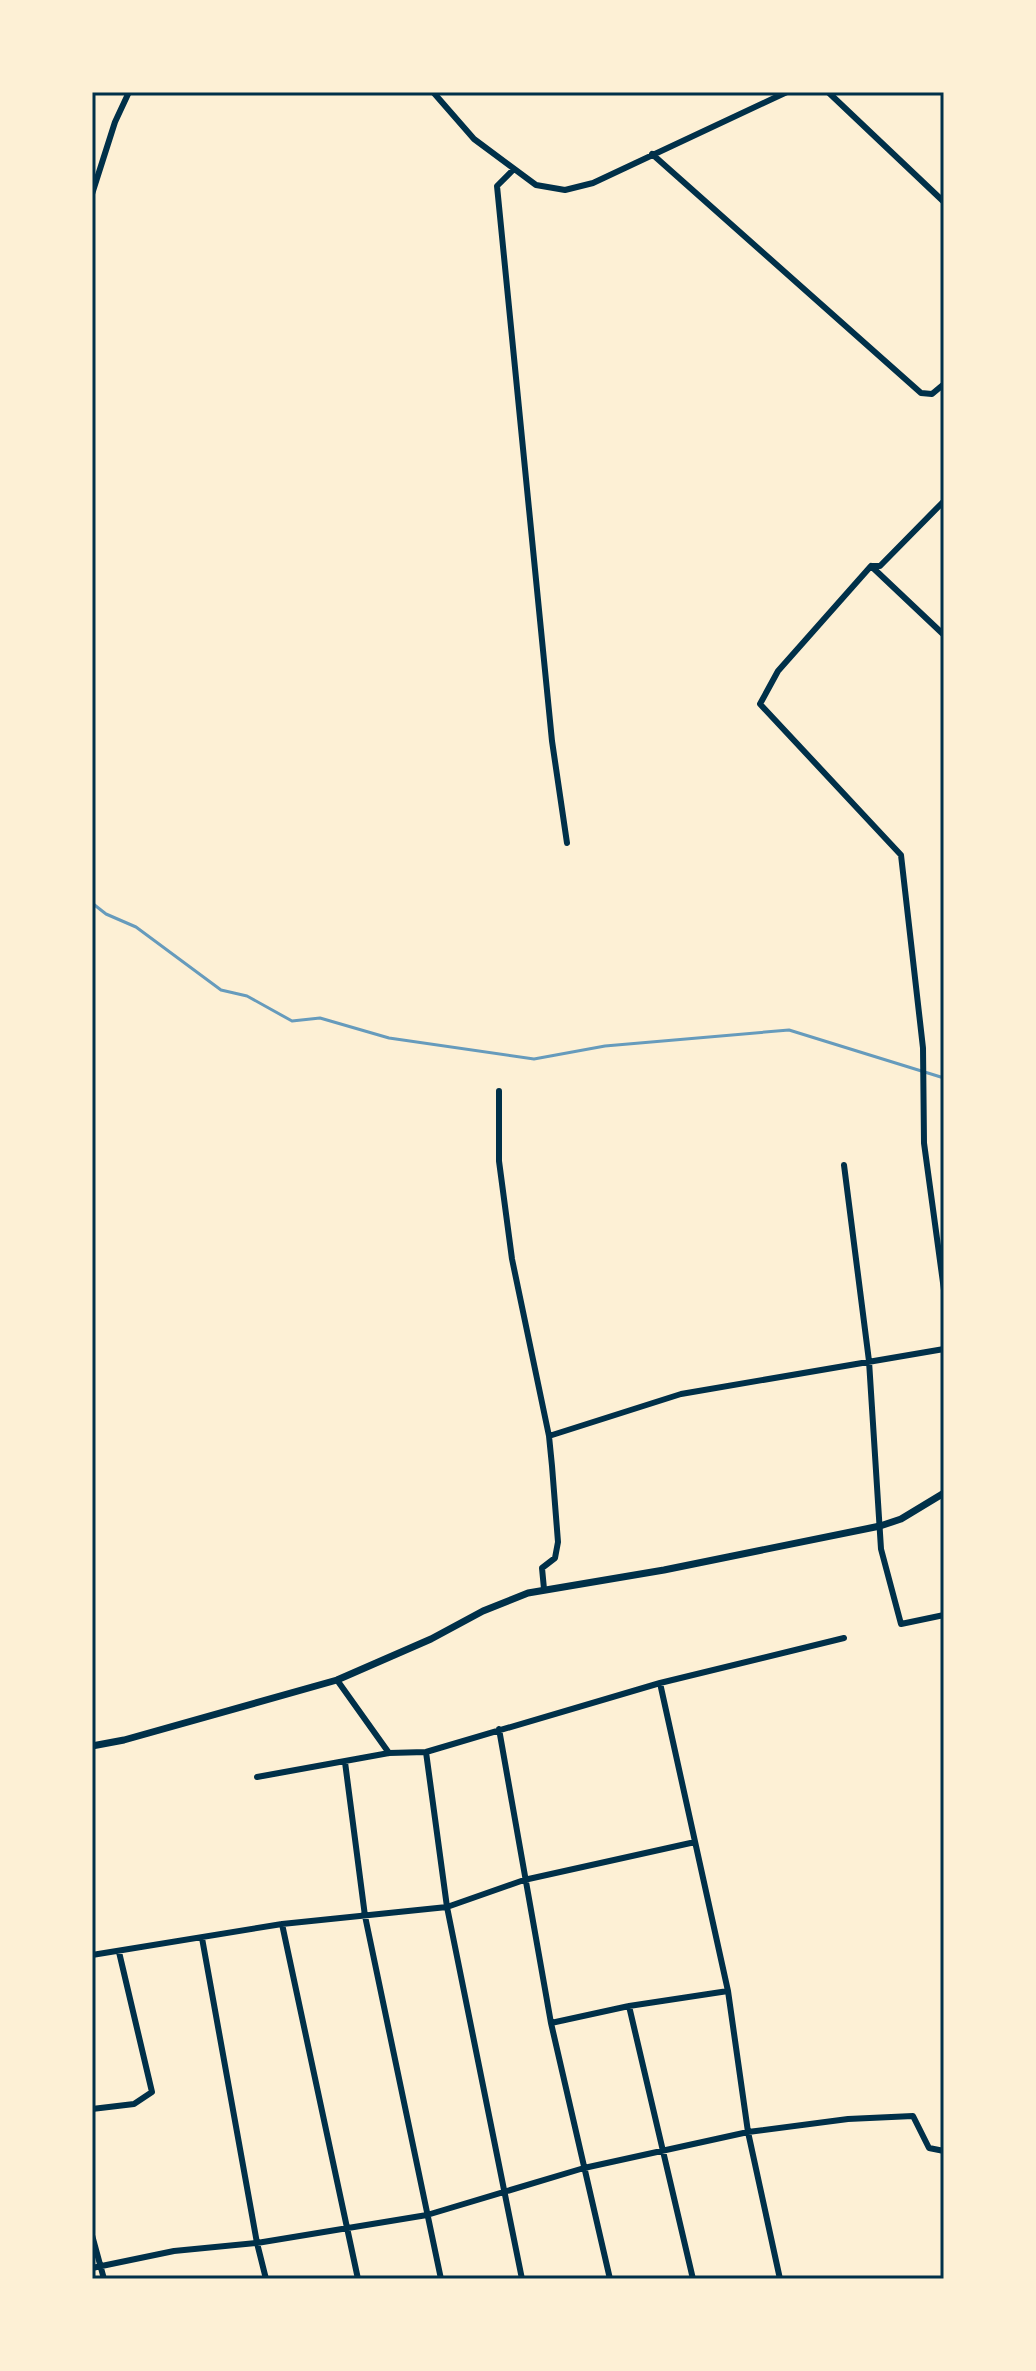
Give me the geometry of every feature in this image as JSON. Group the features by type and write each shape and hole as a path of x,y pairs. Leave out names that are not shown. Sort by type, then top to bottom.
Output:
{"street":[{"path":"92,194 115,122 129,92"},
{"path":"433,92 474,139 514,169 536,185 565,190 593,183 787,92"},
{"path":"828,92 944,202"},
{"path":"652,154 921,393 932,394 944,384"},
{"path":"514,169 497,186 552,741 567,843"},
{"path":"944,501 880,566 871,566 778,671 760,704 901,855 923,1048 924,1143 944,1290"},
{"path":"871,566 944,635"},
{"path":"499,1091 499,1161 512,1259 549,1436 558,1542 555,1558 542,1568 544,1589"},
{"path":"844,1165 869,1361 881,1549 901,1624 944,1615"},
{"path":"549,1436 681,1394 944,1349"},
{"path":"92,1746 124,1740 337,1680 431,1639 483,1611 544,1589 649,1573 880,1526 901,1519 944,1493"},
{"path":"257,1777 389,1753 426,1752 660,1683 844,1638"},
{"path":"337,1680 389,1753"},
{"path":"660,1683 728,1991 748,2132 780,2279"},
{"path":"499,1729 551,2023 610,2279"},
{"path":"426,1752 447,1907 522,2279"},
{"path":"345,1762 365,1916 441,2279"},
{"path":"92,1955 282,1924 447,1907 524,1880 695,1842"},
{"path":"282,1924 358,2279"},
{"path":"202,1938 266,2279"},
{"path":"92,2109 134,2104 152,2092 119,1952"},
{"path":"551,2023 629,2006 728,1991"},
{"path":"629,2006 693,2279"},
{"path":"96,2267 174,2251 257,2243 427,2215 584,2168 748,2132 848,2119 913,2116 929,2148 944,2151"},
{"path":"92,2235 96,2267 104,2279"}],"waterway":[{"path":"92,903 106,914 136,927 221,990 247,996 292,1021 320,1018 389,1038 534,1059 605,1046 789,1030 944,1078"}]}
